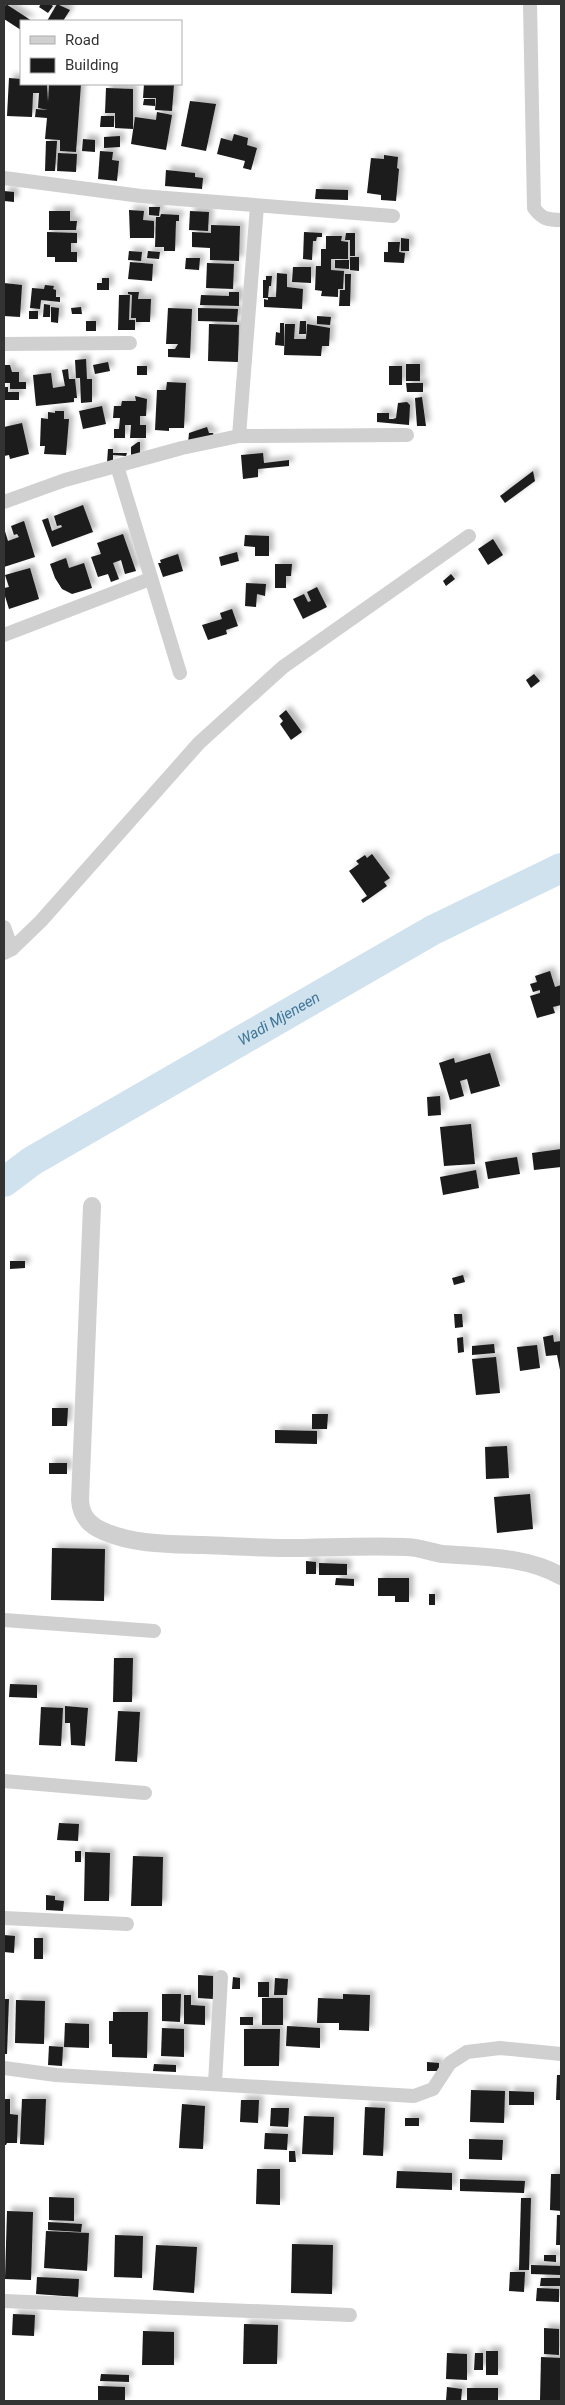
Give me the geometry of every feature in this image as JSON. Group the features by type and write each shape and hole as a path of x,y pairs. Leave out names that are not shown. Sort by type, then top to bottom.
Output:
{"street":[{"path":"530,4 534,208 540,216 549,220 561,220"},
{"path":"4,178 140,196 393,216"},
{"path":"239,436 257,206"},
{"path":"4,344 130,343"},
{"path":"4,502 65,480 182,448 239,436 407,435"},
{"path":"116,466 180,673"},
{"path":"8,951 41,920 199,743 283,667 469,536"},
{"path":"4,635 150,579"},
{"path":"4,927 8,951"},
{"path":"92,1206 80,1500 81,1512 89,1522 102,1530 131,1540 175,1544 283,1548 407,1547 441,1553 484,1556 521,1562 552,1571 561,1576"},
{"path":"4,1620 154,1631"},
{"path":"4,1781 145,1792"},
{"path":"4,1918 127,1924"},
{"path":"215,2083 221,1976"},
{"path":"4,2068 56,2075 414,2096 433,2089 450,2063 467,2052 500,2048 561,2054"},
{"path":"4,2301 350,2315"}],"building":[{"path":"6,4 30,20 20,20 20,29 4,19"},
{"path":"41,4 53,6 48,13 39,7"},
{"path":"57,4 70,10 64,20 48,20"},
{"path":"9,78 20,79 20,85 47,85 48,102 49,85 81,85 76,152 60,151 60,140 45,139 47,118 35,117 36,109 48,110 38,108 39,93 33,93 32,117 7,116"},
{"path":"144,85 174,85 172,111 155,110 156,98 143,98"},
{"path":"106,88 133,89 133,129 115,128 115,113 105,113"},
{"path":"144,99 155,99 155,106 143,105"},
{"path":"190,101 216,104 206,151 181,146"},
{"path":"157,112 172,115 166,150 131,144 135,117 156,120"},
{"path":"101,116 114,116 114,127 100,127"},
{"path":"234,134 248,138 247,145 257,148 251,170 243,168 245,161 217,154 221,138 232,141"},
{"path":"120,136 120,147 104,148 104,137"},
{"path":"83,139 95,140 95,152 82,151"},
{"path":"46,141 57,141 55,171 45,171"},
{"path":"100,151 113,152 112,160 119,161 117,181 98,179"},
{"path":"58,153 77,154 76,172 57,171"},
{"path":"384,155 398,157 397,168 399,169 396,201 381,200 381,195 367,193 371,158 384,159"},
{"path":"166,170 195,173 195,177 203,178 202,189 165,186"},
{"path":"316,189 348,190 348,200 315,199"},
{"path":"4,191 14,192 14,202 4,201"},
{"path":"149,207 160,207 159,216 149,215"},
{"path":"129,210 144,211 143,220 154,221 154,238 130,238"},
{"path":"49,211 70,211 70,221 77,221 76,230 49,230"},
{"path":"190,211 209,212 208,231 189,230"},
{"path":"161,214 179,215 179,221 176,221 175,251 164,251 164,247 155,247 156,217 160,217"},
{"path":"211,225 240,226 239,261 210,260 210,248 192,247 192,232 211,233"},
{"path":"47,232 77,233 77,243 71,243 71,252 77,252 77,262 55,262 55,257 47,257"},
{"path":"304,232 322,233 322,237 317,237 316,241 313,241 312,260 303,259"},
{"path":"346,233 355,233 355,256 350,256 350,240 345,240"},
{"path":"326,236 342,236 341,241 348,242 348,259 331,259 331,270 344,271 343,289 338,289 338,297 321,296 322,291 315,290 316,266 321,266 321,249 326,249"},
{"path":"401,238 409,239 409,251 401,251"},
{"path":"388,242 400,242 399,252 405,253 404,263 384,262 384,252 388,252"},
{"path":"129,251 142,252 141,261 128,260"},
{"path":"148,251 160,252 159,259 147,258"},
{"path":"350,257 359,257 359,271 350,270"},
{"path":"186,258 200,258 199,270 185,269"},
{"path":"335,260 349,260 349,269 335,268"},
{"path":"130,262 153,264 152,281 128,279"},
{"path":"207,263 234,264 233,289 206,288"},
{"path":"293,267 311,267 311,283 292,282"},
{"path":"277,273 287,274 287,287 303,289 302,309 264,307 264,299 268,300 268,297 276,297"},
{"path":"345,274 351,274 350,306 339,306 340,290 345,290"},
{"path":"266,276 272,276 271,286 269,286 268,298 263,298 263,280 266,280"},
{"path":"102,278 109,278 109,290 97,290 97,283 102,283"},
{"path":"4,283 22,285 20,317 4,316"},
{"path":"45,285 54,286 53,289 56,290 56,297 60,297 60,302 41,300 40,309 30,308 32,288 44,289"},
{"path":"128,292 139,292 138,299 151,299 150,322 136,322 136,318 131,318 132,295 128,294"},
{"path":"229,292 239,292 239,306 200,305 201,295 229,296"},
{"path":"119,295 130,295 129,320 135,320 135,330 118,330"},
{"path":"44,304 50,305 50,317 43,317"},
{"path":"51,307 59,308 58,323 51,322"},
{"path":"81,307 82,314 72,314 71,308"},
{"path":"168,308 192,309 190,358 168,357 168,349 175,349 178,344 166,344"},
{"path":"198,308 238,309 237,322 198,321"},
{"path":"29,311 38,311 38,319 29,319"},
{"path":"317,316 331,317 330,325 317,324"},
{"path":"86,321 96,321 96,331 86,331"},
{"path":"300,321 306,321 306,334 299,334"},
{"path":"280,323 284,323 284,346 275,345 276,332 280,333"},
{"path":"209,324 239,325 238,362 208,361"},
{"path":"285,324 295,324 294,339 306,339 307,324 330,328 329,346 322,346 321,356 284,355"},
{"path":"86,359 87,379 92,379 92,402 81,403 80,378 76,378 75,360"},
{"path":"108,362 110,371 95,374 93,365"},
{"path":"406,364 420,364 420,381 406,381"},
{"path":"5,365 10,365 12,372 19,372 19,382 26,382 26,389 10,389 10,383 5,383"},
{"path":"137,366 147,366 147,375 137,375"},
{"path":"389,366 402,366 402,385 389,385"},
{"path":"68,369 69,379 75,379 77,398 74,398 74,402 36,406 33,375 51,373 53,388 65,386 62,370"},
{"path":"167,382 186,383 184,428 169,428 169,431 155,430 157,390 166,390"},
{"path":"406,383 423,383 423,392 407,392"},
{"path":"4,387 8,387 8,392 19,392 19,400 4,400"},
{"path":"135,396 147,399 146,416 140,416 140,425 146,425 146,438 130,438 131,425 125,425 125,438 114,438 114,429 119,429 120,418 113,418 114,406 121,406 122,401 136,401"},
{"path":"422,397 426,426 417,426 415,398"},
{"path":"407,402 410,405 409,425 377,422 377,413 389,413 389,419 396,418 398,403"},
{"path":"102,406 106,424 83,429 79,411"},
{"path":"55,411 64,411 64,419 69,419 66,455 44,454 45,446 40,446 41,418 48,419 48,412 55,413"},
{"path":"22,423 29,454 10,459 9,455 4,456 4,427"},
{"path":"207,427 209,433 213,433 214,436 188,443 189,433"},
{"path":"140,442 140,457 131,456 131,447"},
{"path":"108,449 113,449 113,453 127,453 126,456 113,455 113,462 107,463"},
{"path":"263,453 264,463 289,460 289,466 258,469 258,477 243,479 241,455"},
{"path":"533,471 535,481 505,503 500,496"},
{"path":"83,505 93,532 52,547 42,520 48,518 52,531 62,527 61,525 57,526 54,516"},
{"path":"24,521 35,557 4,567 4,528 8,541 19,537 17,534 14,535 11,526"},
{"path":"123,534 136,571 125,574 121,560 113,563 119,579 111,582 108,574 98,577 91,557 101,554 97,543"},
{"path":"245,535 269,536 269,556 255,556 255,547 244,546"},
{"path":"493,539 503,555 488,565 478,549"},
{"path":"237,552 239,561 221,566 219,557"},
{"path":"178,554 183,571 163,577 158,563 161,563 160,560"},
{"path":"66,558 69,568 84,563 92,588 72,594 62,589 55,578 50,564"},
{"path":"275,564 292,564 291,576 286,576 286,588 275,588"},
{"path":"30,568 39,599 9,609 4,593 4,588 9,587 5,575"},
{"path":"451,574 455,579 446,586 443,581"},
{"path":"246,583 266,584 265,596 257,594 256,607 245,606"},
{"path":"317,587 327,607 303,619 293,599 304,594 308,602 311,601 307,592"},
{"path":"232,609 238,626 226,630 227,634 208,640 202,625 222,619 220,613"},
{"path":"534,674 540,681 531,688 526,680"},
{"path":"286,710 302,732 291,740 280,724 283,721 279,716"},
{"path":"372,854 390,878 384,882 387,886 363,903 361,900 367,896 349,871 359,864 356,861 365,855 367,858"},
{"path":"550,971 555,987 561,985 561,1005 553,1007 555,1013 537,1018 530,996 540,993 540,990 533,992 530,984 537,982 535,976"},
{"path":"490,1053 500,1086 471,1094 467,1079 460,1081 464,1096 450,1100 439,1063 454,1058 455,1063"},
{"path":"440,1096 441,1115 428,1116 427,1097"},
{"path":"471,1124 475,1164 444,1166 440,1127"},
{"path":"561,1149 561,1167 534,1170 532,1153"},
{"path":"517,1157 520,1174 488,1179 485,1162"},
{"path":"476,1170 479,1188 443,1195 440,1177"},
{"path":"10,1261 25,1261 25,1268 10,1269"},
{"path":"463,1275 465,1282 454,1285 452,1278"},
{"path":"454,1314 462,1314 463,1327 455,1328"},
{"path":"553,1335 554,1342 561,1341 561,1375 557,1355 546,1356 543,1337"},
{"path":"463,1337 464,1352 458,1353 457,1338"},
{"path":"494,1344 495,1353 472,1355 472,1346"},
{"path":"537,1345 540,1368 520,1371 517,1347"},
{"path":"496,1357 500,1393 476,1395 472,1359"},
{"path":"52,1408 68,1408 67,1426 52,1426"},
{"path":"312,1414 328,1414 327,1429 312,1429"},
{"path":"275,1430 317,1431 317,1444 275,1443"},
{"path":"507,1446 509,1478 486,1479 485,1447"},
{"path":"49,1463 67,1463 67,1474 49,1474"},
{"path":"530,1494 533,1529 497,1533 494,1497"},
{"path":"52,1548 105,1549 104,1601 51,1600"},
{"path":"306,1561 316,1562 316,1574 306,1574"},
{"path":"319,1563 347,1564 347,1575 319,1575"},
{"path":"336,1578 354,1579 354,1586 335,1585"},
{"path":"378,1578 409,1578 409,1602 395,1602 395,1596 378,1596"},
{"path":"429,1594 435,1594 435,1605 429,1605"},
{"path":"114,1658 133,1658 132,1702 113,1702"},
{"path":"10,1684 37,1685 37,1698 9,1697"},
{"path":"65,1706 88,1708 85,1746 71,1745 70,1723 65,1723"},
{"path":"41,1707 63,1708 61,1746 39,1745"},
{"path":"118,1711 140,1712 137,1762 115,1761"},
{"path":"59,1823 79,1824 78,1841 57,1840"},
{"path":"75,1851 81,1851 81,1862 75,1862"},
{"path":"85,1852 110,1853 109,1901 84,1901"},
{"path":"133,1856 163,1857 162,1906 131,1906"},
{"path":"46,1895 55,1896 55,1900 64,1901 63,1911 46,1910"},
{"path":"4,1935 15,1936 14,1953 4,1952"},
{"path":"34,1938 43,1938 43,1959 34,1959"},
{"path":"198,1975 213,1976 213,1999 198,1998"},
{"path":"233,1977 240,1978 240,1989 232,1989"},
{"path":"275,1978 288,1979 287,1995 274,1995"},
{"path":"258,1982 269,1982 269,1997 258,1997"},
{"path":"162,1994 181,1994 180,2022 162,2021"},
{"path":"343,1994 370,1995 369,2031 339,2030 339,2023 317,2023 318,1998 343,1999"},
{"path":"184,1995 191,1995 191,2005 205,2006 205,2025 184,2024"},
{"path":"262,1998 283,1998 283,2025 262,2025"},
{"path":"4,1999 9,1999 7,2054 4,2054"},
{"path":"16,2000 45,2001 44,2044 15,2043"},
{"path":"113,2012 148,2012 147,2058 112,2057 112,2044 109,2044 109,2021 113,2021"},
{"path":"240,2017 253,2017 253,2025 240,2025"},
{"path":"65,2023 89,2024 89,2048 64,2047"},
{"path":"287,2026 320,2028 320,2048 286,2046"},
{"path":"162,2028 184,2029 184,2057 161,2056"},
{"path":"244,2029 280,2029 279,2066 244,2066"},
{"path":"49,2046 63,2047 62,2066 48,2065"},
{"path":"427,2062 439,2063 439,2071 427,2071"},
{"path":"154,2064 176,2065 176,2072 153,2071"},
{"path":"557,2075 561,2075 561,2100 556,2100"},
{"path":"471,2090 505,2091 504,2123 470,2122"},
{"path":"509,2091 534,2092 534,2105 509,2105"},
{"path":"4,2099 10,2099 10,2114 18,2115 17,2143 7,2143 6,2145 4,2145"},
{"path":"22,2099 46,2099 44,2145 20,2144"},
{"path":"241,2100 259,2100 258,2123 240,2122"},
{"path":"182,2104 205,2106 203,2149 179,2148"},
{"path":"365,2107 385,2108 383,2156 363,2155"},
{"path":"271,2108 289,2108 288,2127 270,2126"},
{"path":"304,2116 334,2117 333,2155 302,2154"},
{"path":"405,2118 419,2118 419,2126 405,2126"},
{"path":"265,2133 288,2134 287,2150 264,2149"},
{"path":"469,2139 503,2140 502,2160 469,2159"},
{"path":"289,2151 295,2151 296,2162 289,2162"},
{"path":"257,2169 280,2169 280,2205 256,2204"},
{"path":"397,2171 452,2173 452,2190 396,2188"},
{"path":"551,2174 561,2174 561,2211 550,2210"},
{"path":"460,2179 525,2181 524,2193 460,2191"},
{"path":"49,2197 74,2198 74,2221 49,2220"},
{"path":"521,2198 531,2198 529,2270 519,2270"},
{"path":"7,2211 33,2212 31,2280 5,2279"},
{"path":"557,2215 561,2215 561,2245 556,2245"},
{"path":"48,2222 82,2224 81,2232 48,2230"},
{"path":"46,2231 89,2233 87,2271 44,2268"},
{"path":"115,2235 143,2236 142,2278 114,2277"},
{"path":"292,2244 333,2245 332,2294 291,2293"},
{"path":"156,2245 197,2247 194,2293 153,2290"},
{"path":"544,2255 556,2255 556,2262 544,2261"},
{"path":"531,2265 561,2266 561,2275 531,2274"},
{"path":"510,2272 525,2272 524,2292 509,2291"},
{"path":"37,2277 79,2279 78,2297 36,2294"},
{"path":"541,2278 561,2278 561,2286 540,2286"},
{"path":"537,2288 559,2289 559,2302 536,2301"},
{"path":"13,2314 35,2315 34,2336 12,2335"},
{"path":"244,2324 278,2325 277,2364 243,2364"},
{"path":"544,2328 559,2329 559,2355 544,2354"},
{"path":"143,2331 174,2332 174,2365 142,2365"},
{"path":"486,2351 498,2351 498,2375 486,2375"},
{"path":"447,2353 467,2354 467,2380 446,2379"},
{"path":"475,2353 483,2353 483,2370 474,2370"},
{"path":"541,2357 561,2358 561,2401 540,2401"},
{"path":"101,2374 129,2375 129,2382 100,2381"},
{"path":"98,2386 125,2387 125,2401 98,2401"},
{"path":"447,2387 462,2389 461,2401 446,2401"},
{"path":"467,2388 498,2388 498,2401 467,2401"}],"waterway":[{"name":"Wadi Mjeneen","path":"4,1182 32,1161 433,930 561,868"}]}
